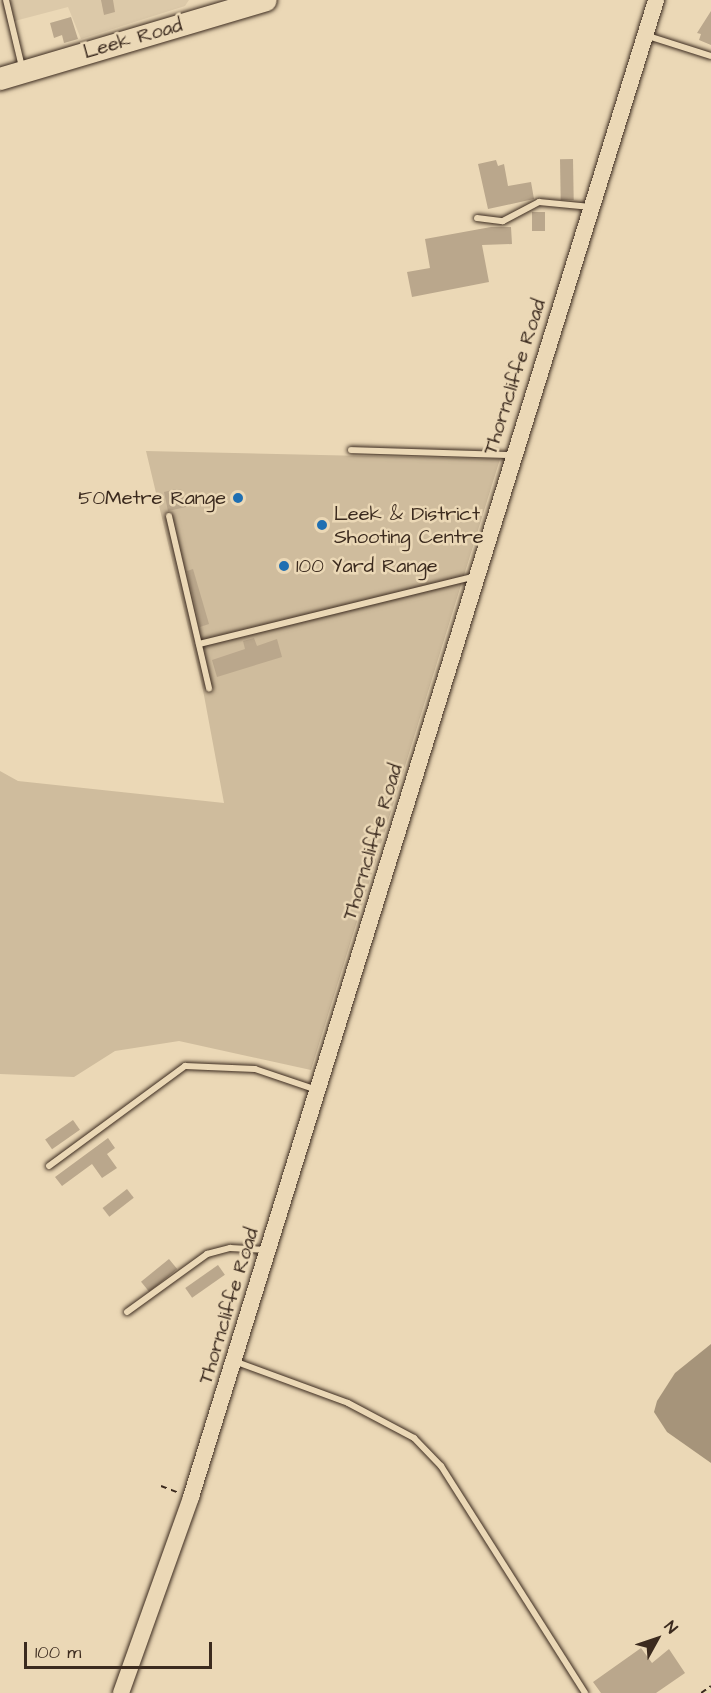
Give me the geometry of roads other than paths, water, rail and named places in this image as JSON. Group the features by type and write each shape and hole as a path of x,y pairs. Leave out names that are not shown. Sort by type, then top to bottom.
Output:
{"highway":[{"name":"Leek Road","path":"0,78 266,0"}],"street":[{"name":"Thorncliffe Road","path":"121,1693 191,1497 234,1361 478,575 512,455 656,0"}],"lane":[{"path":"6,0 23,72"},
{"path":"645,35 711,56"},
{"path":"477,218 503,222 539,202 592,207"},
{"path":"351,450 512,455"},
{"path":"169,516 209,688"},
{"path":"199,644 478,575"},
{"path":"49,1166 185,1066 255,1069 318,1090"},
{"path":"127,1312 207,1254 230,1248 268,1250"},
{"path":"234,1361 348,1403 414,1438 441,1466 585,1693"}],"place":[{"name":"50Metre Range","path":"238,498"},
{"name":"Leek & District Shooting Centre","path":"322,525"},
{"name":"100 Yard Range","path":"284,566"}]}
